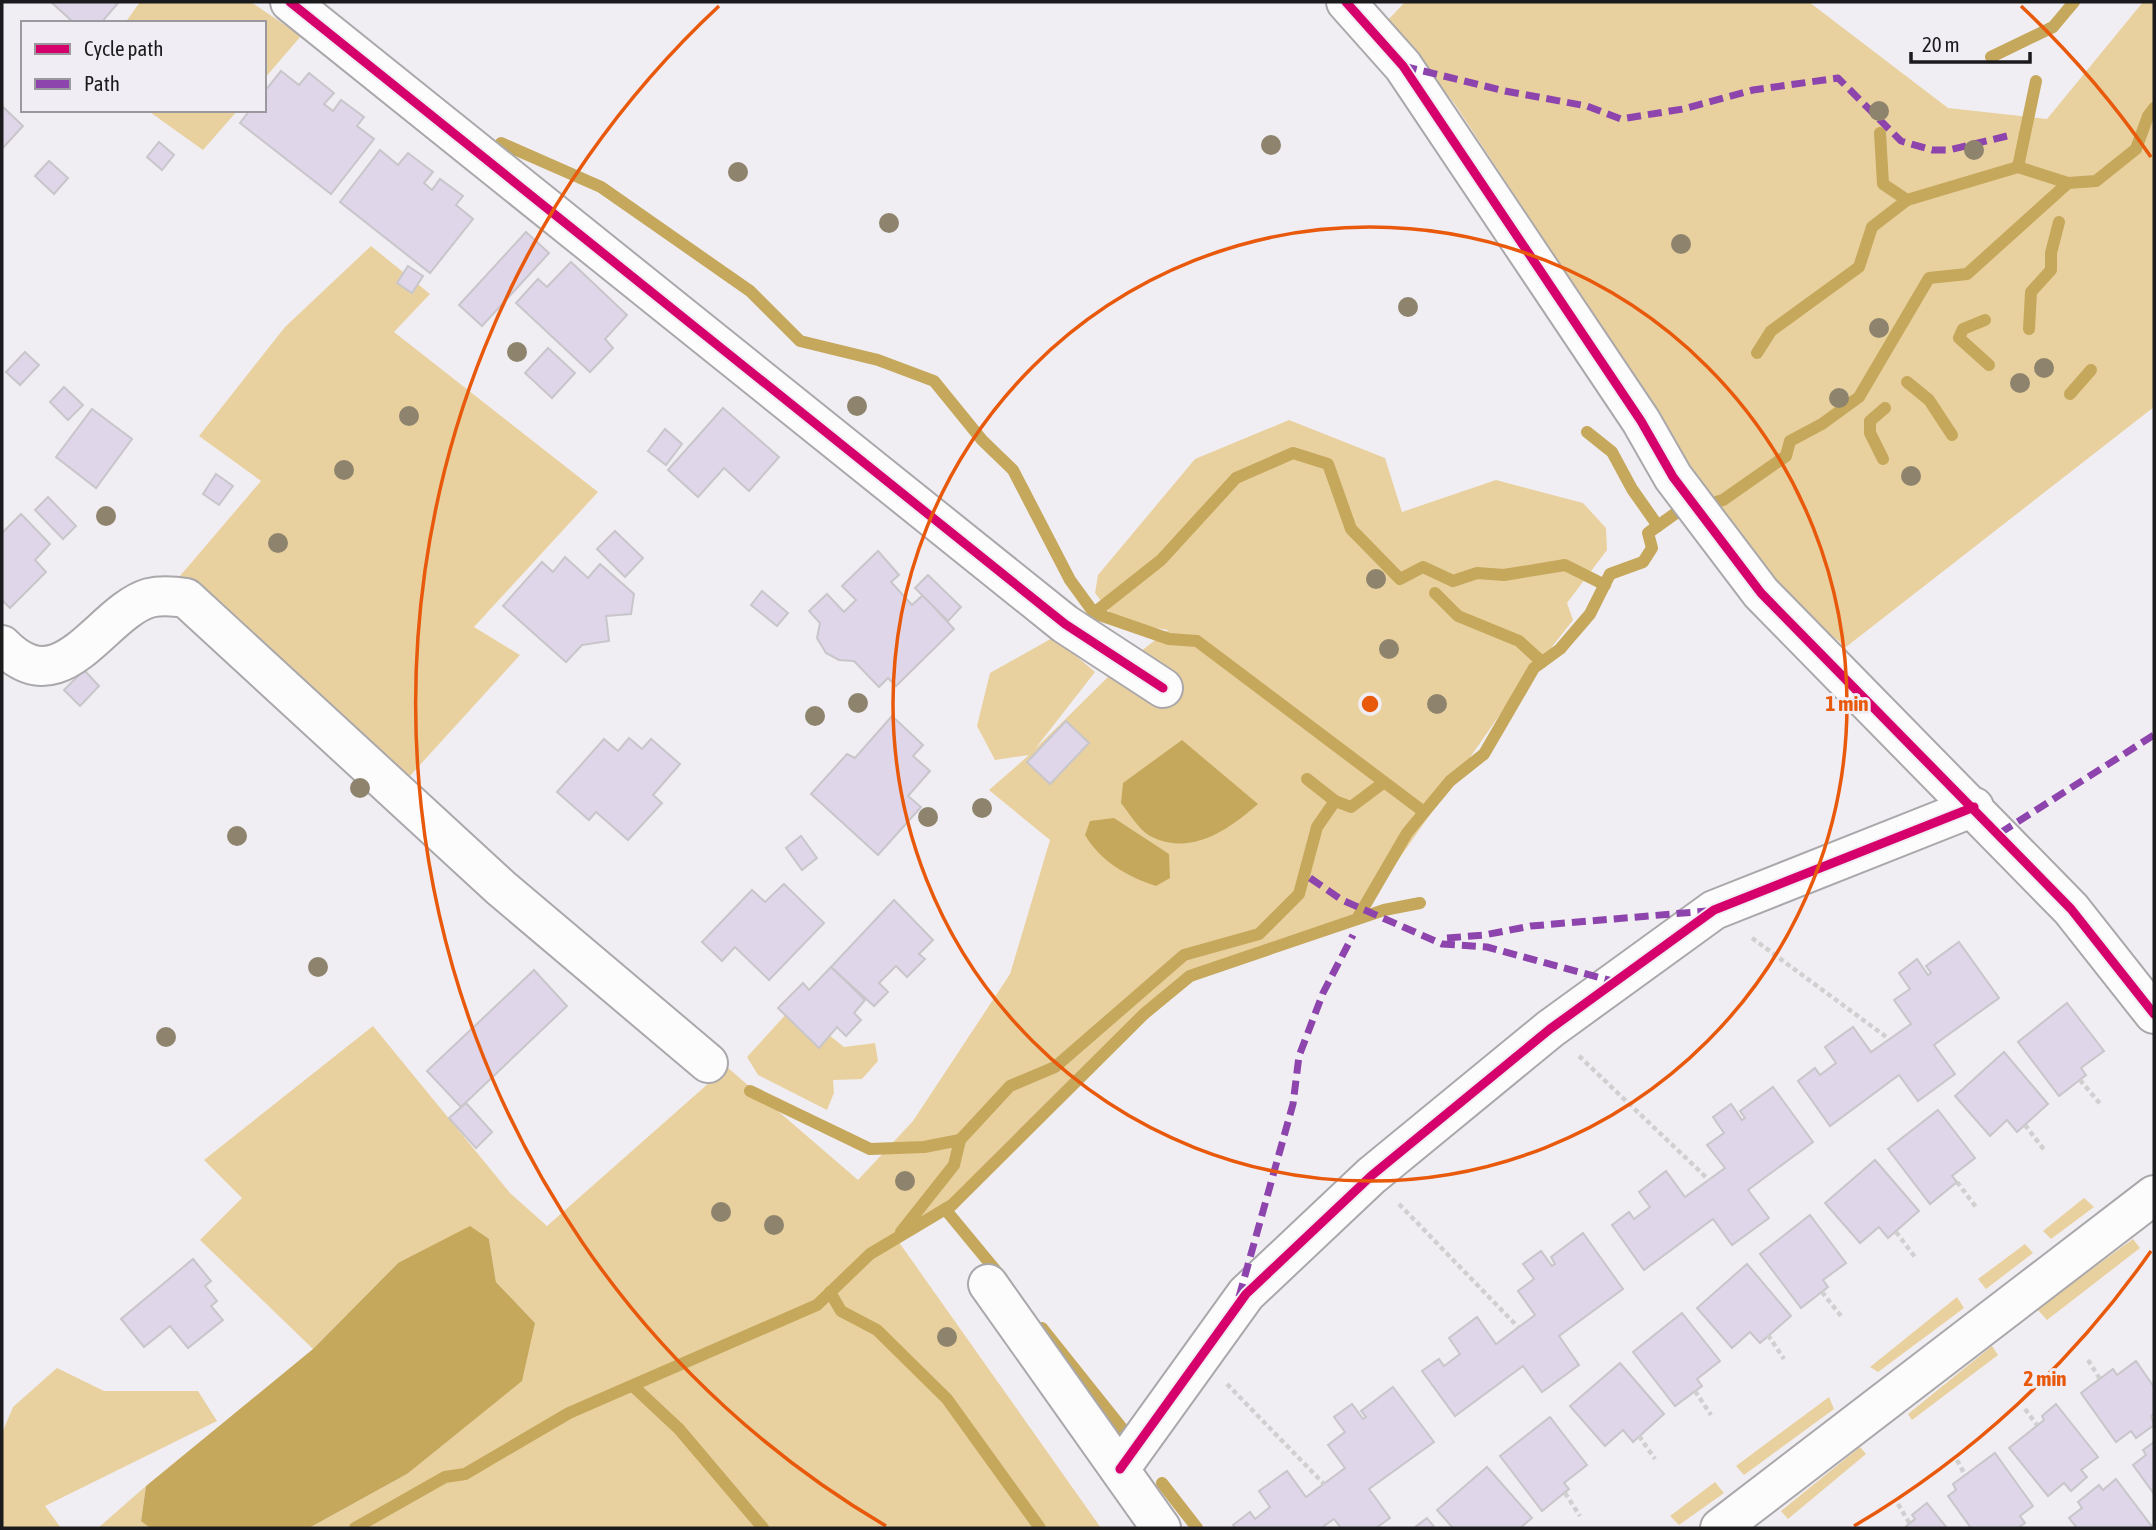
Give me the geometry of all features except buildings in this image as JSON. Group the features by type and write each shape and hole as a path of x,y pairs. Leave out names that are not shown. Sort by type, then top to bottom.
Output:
{"street":[{"path":"290,2 1065,624 1163,688"},
{"path":"1346,2 1403,66 1641,421 1673,477 1762,593 2071,909 2154,1014"},
{"path":"2,645 22,661 51,664 64,661 140,602 159,597 186,598 501,888 708,1063"},
{"path":"1120,1469 1246,1294 1371,1176 1550,1029 1714,910 1974,807"},
{"path":"1720,1528 2154,1195"},
{"path":"988,1284 1161,1528"}],"path":[{"path":"1714,910 1889,1039"},
{"path":"1550,1029 1709,1180"},
{"path":"2080,1080 2102,1106"},
{"path":"2025,1125 2045,1151"},
{"path":"1371,1176 1518,1327"},
{"path":"1957,1182 1976,1207"},
{"path":"1896,1232 1915,1257"},
{"path":"1822,1292 1841,1316"},
{"path":"1768,1335 1784,1359"},
{"path":"1200,1356 1324,1483"},
{"path":"2088,1360 2100,1379"},
{"path":"1695,1391 1711,1415"},
{"path":"2025,1409 2038,1425"},
{"path":"1639,1436 1655,1458"},
{"path":"1956,1460 1965,1475"},
{"path":"1565,1493 1580,1516"},
{"path":"1898,1504 1910,1524"}],"shaded area":[{"path":"140,2 251,2 301,36 266,77 266,21 126,21"},
{"path":"1405,2 1809,2 1948,108 2047,119 2143,2 2154,2 2154,407 1846,647 1782,595 1693,482 1621,357 1454,103 1388,20"},
{"path":"150,112 236,112 203,150"},
{"path":"371,246 430,294 394,332 598,492 474,627 520,655 409,777 190,587 174,583 261,481 199,436 285,327"},
{"path":"1289,420 1385,458 1402,512 1496,480 1583,503 1606,528 1607,550 1567,603 1573,620 1508,703 1357,919 1190,976 1144,1014 945,1209 896,1238 1101,1528 309,1528 407,1474 535,1323 496,1282 489,1239 398,1263 313,1349 200,1240 242,1198 204,1160 373,1026 510,1193 547,1226 727,1067 858,1180 913,1121 1010,974 1050,840 989,790 1029,755 995,760 977,726 990,673 1054,637 1095,672 1035,749 1108,677 1168,630 1117,622 1095,593 1098,575 1195,459"},
{"path":"1182,740 1258,804 1234,823 1208,838 1180,844 1150,836 1138,826 1121,803 1123,783"},
{"path":"1114,818 1169,854 1170,878 1156,886 1125,873 1098,853 1085,835 1090,821"},
{"path":"789,1011 819,1027 844,1047 875,1043 878,1061 862,1079 833,1080 834,1093 827,1110 758,1075 747,1057"},
{"path":"2084,1198 2094,1207 2051,1239 2043,1231"},
{"path":"470,1226 489,1239 496,1282 535,1323 522,1381 407,1474 309,1528 150,1528 141,1521 146,1486 313,1349 398,1263"},
{"path":"2133,1239 2140,1248 2047,1320 2037,1309"},
{"path":"2025,1244 2033,1253 1986,1289 1978,1279"},
{"path":"1957,1297 1964,1308 1878,1372 1870,1367"},
{"path":"1992,1346 1998,1355 1912,1420 1908,1414"},
{"path":"57,1368 104,1391 198,1391 217,1421 45,1506 61,1528 2,1528 2,1433 13,1407"},
{"path":"1829,1397 1834,1409 1744,1475 1736,1466"},
{"path":"1860,1447 1866,1454 1788,1519 1781,1511"},
{"path":"1715,1482 1724,1493 1679,1525 1670,1516"},
{"path":"146,1486 141,1520 150,1528 98,1528"}],"waterway":[{"path":"1991,57 2053,27 2074,2"},
{"path":"2018,167 2036,81"},
{"path":"1357,919 1407,833 1450,781 1484,754 1534,668 1560,649 1590,614 1610,574 1643,562 1652,548 1648,533 1676,513 1723,500 1786,456 1790,441 1822,424 1859,397 1929,278 1967,274 2068,183 2096,181 2136,149 2148,116 2154,108"},
{"path":"1880,133 1883,184 1907,200 2018,167 2068,183"},
{"path":"501,143 601,187 750,291 800,341 878,360 934,381 982,440 1013,470 1070,580 1094,613 1169,639 1197,641 1424,812"},
{"path":"1757,353 1771,331 1859,267 1872,227 1907,200"},
{"path":"2029,329 2031,292 2051,270 2051,253 2059,222"},
{"path":"1985,320 1963,329 1959,338 1989,365"},
{"path":"2070,394 2091,370"},
{"path":"1907,382 1929,400 1952,435"},
{"path":"1883,459 1870,433 1870,421 1885,408"},
{"path":"1587,432 1612,452 1632,489 1658,526"},
{"path":"1094,613 1161,560 1236,478 1293,453 1328,464 1351,529 1400,579 1423,567 1453,581 1477,573 1504,575 1565,565 1605,585"},
{"path":"1435,593 1458,616 1519,641 1542,662"},
{"path":"1307,779 1335,801"},
{"path":"901,1232 954,1165 960,1140 1010,1086 1055,1067 1184,955 1259,934 1299,894 1317,827 1335,801 1351,807 1383,783"},
{"path":"355,1528 445,1477 465,1474 569,1413 817,1305 870,1254 952,1205 1144,1014 1190,976 1384,910 1420,903"},
{"path":"750,1091 870,1149 924,1147 960,1140"},
{"path":"945,1209 1002,1278"},
{"path":"830,1292 841,1311 877,1330 947,1399 1040,1528"},
{"path":"1042,1328 1129,1437"},
{"path":"633,1386 679,1429 763,1528"},
{"path":"1162,1483 1197,1528"}],"marked path":[{"path":"1403,66 1505,91 1587,106 1621,119 1683,109 1753,90 1838,78 1901,141 1932,150 1949,150 2007,136"},
{"path":"2000,833 2154,735"},
{"path":"1310,878 1342,900 1442,944 1487,947 1616,982"},
{"path":"1447,938 1484,935 1531,926 1707,911"},
{"path":"1239,1297 1293,1104 1299,1056 1323,993 1353,935"}],"cycle path":[{"path":"290,2 1065,624 1163,688"},
{"path":"1346,2 1403,66 1641,421 1673,477 1761,593 2071,909 2154,1014"},
{"path":"1120,1469 1246,1294 1371,1176 1550,1029 1714,910 1974,807"}]}
